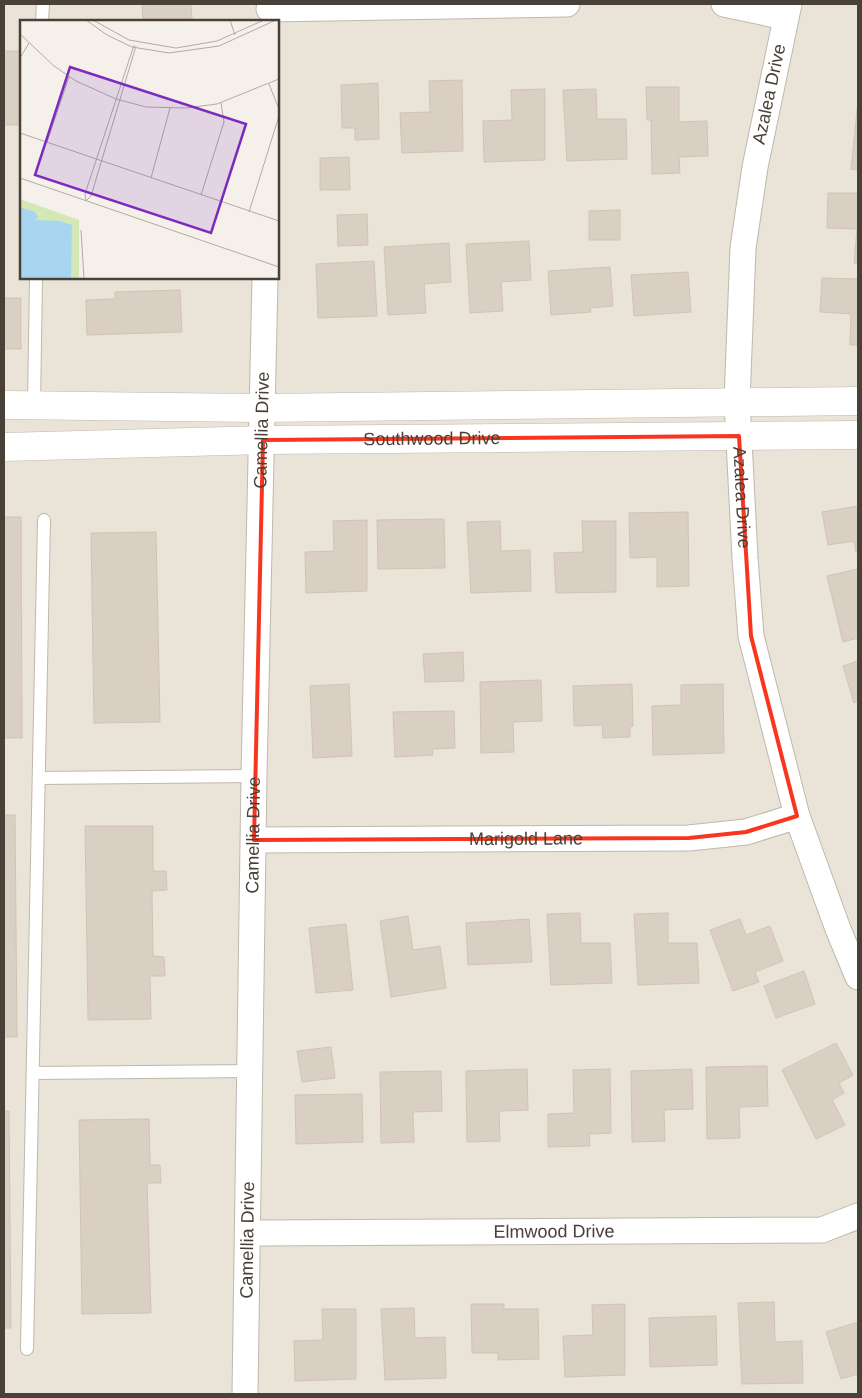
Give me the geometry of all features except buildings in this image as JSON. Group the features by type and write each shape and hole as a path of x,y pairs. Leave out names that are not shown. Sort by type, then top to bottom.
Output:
{"street":[{"path":"269,11 567,4"},
{"path":"724,4 787,10"},
{"name":"Azalea Drive","path":"787,10 754,167 744,248 737,402 751,636 797,816 838,929 858,976"},
{"name":"Camellia Drive","path":"245,1394 254,776 263,440 265,279"},
{"name":"Southwood Drive","path":"4,405 263,408 858,401"},
{"name":"Southwood Drive","path":"4,447 263,440 858,436"},
{"name":"Marigold Lane","path":"254,840 690,838 746,832 797,816"},
{"name":"Elmwood Drive","path":"248,1233 822,1230 858,1216"}],"lane":[{"path":"42,4 42,20"},
{"path":"34,405 36,279"},
{"path":"28,1349 44,520"},
{"path":"39,778 254,776"},
{"path":"33,1074 251,1071"}],"highlighted area":[{"path":"739,436 751,636 797,816 746,832 689,838 254,840 263,440"}],"shaded area":[{"path":"4,4 858,4 858,1394 4,1394"}]}
